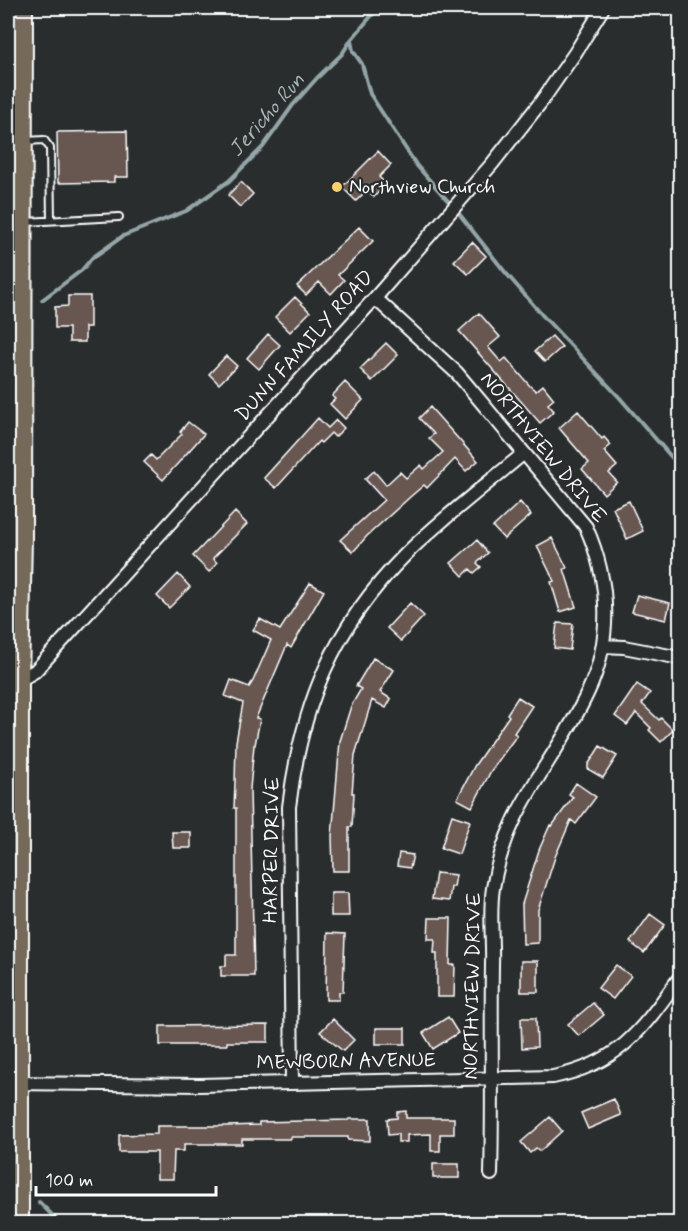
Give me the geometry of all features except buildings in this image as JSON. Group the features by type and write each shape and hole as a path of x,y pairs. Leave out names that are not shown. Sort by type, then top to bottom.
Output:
{"highway":[{"path":"18,1224 12,1082 13,682 21,538 22,8"}],"street":[{"name":"DUNN FAMILY ROAD","path":"13,682 35,671 375,298 492,164 541,102 603,8"},
{"name":"NORTHVIEW DRIVE","path":"375,298 457,373 586,527 592,540 604,586 606,617 599,664 587,694 516,813 498,864 492,891 491,1174"},
{"name":"HARPER DRIVE","path":"292,1082 289,807 293,770 301,734 319,681 344,632 377,585 406,554 524,453"},
{"path":"603,646 624,647 681,658"},
{"name":"MEWBORN AVENUE","path":"12,1082 200,1085 553,1077 587,1068 632,1040 681,977"}],"lane":[{"path":"21,141 44,140 49,144 51,220"},
{"path":"21,222 119,217"}],"waterway":[{"name":"Jericho Run","path":"42,300 82,270 92,258 123,236 186,211 229,181 263,147 293,105 342,54 378,8"},
{"path":"351,40 353,51 362,64 370,94 417,166 543,316 620,398 680,467"},
{"path":"39,1202 61,1224"}],"place":[{"name":"Northview Church","path":"337,187"}]}
